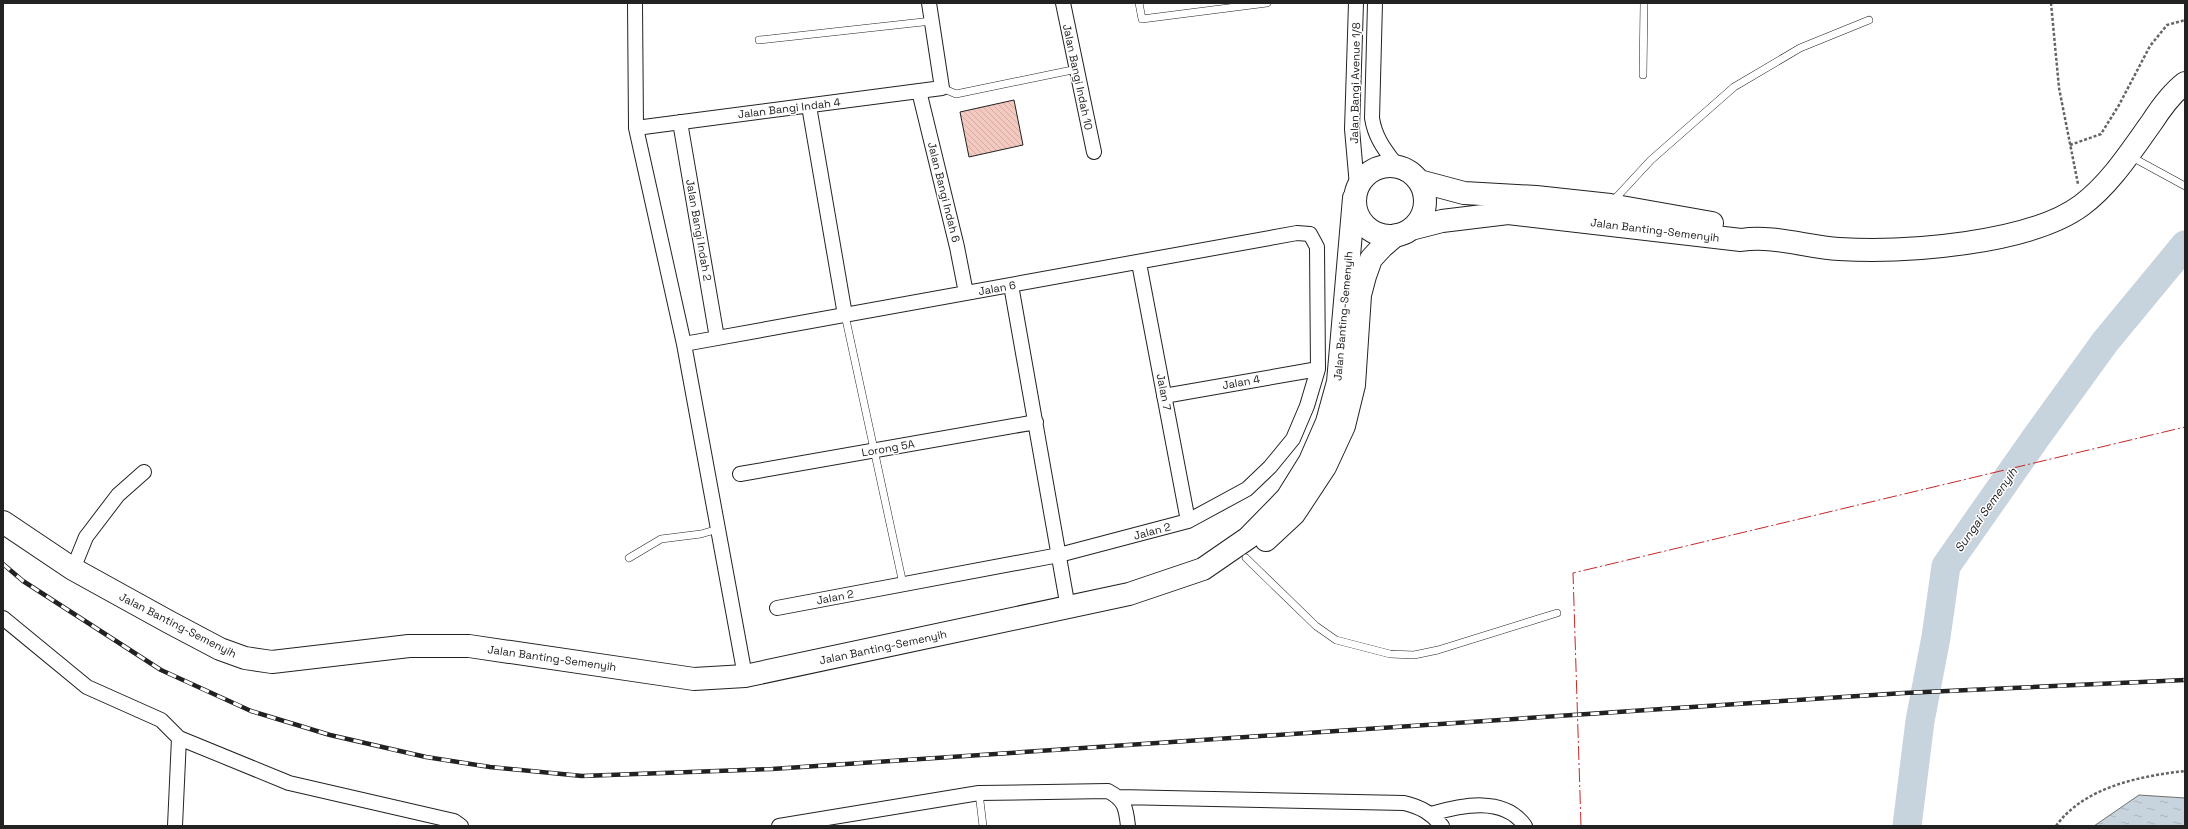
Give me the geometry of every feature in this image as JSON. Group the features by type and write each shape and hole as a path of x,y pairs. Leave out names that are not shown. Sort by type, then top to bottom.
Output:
{"main road":[{"name":"Jalan Banting-Semenyih","path":"3,522 73,569 201,639 244,658 272,662 437,645 469,646 694,679 745,676 1129,594 1197,583 1246,558 1294,514 1326,467 1344,426 1354,385 1360,295 1364,276 1371,259 1382,247 1404,232 1442,221 1508,213 1741,240 1756,238 1839,249 1920,249 2010,235 2046,224 2082,205 2109,180 2163,106 2185,83"},
{"path":"1397,166 1410,171 1419,181 1424,194 1424,207 1420,219 1404,232 1380,235 1366,227 1357,214 1356,192 1374,169 1397,166"},
{"name":"Jalan Banting-Semenyih","path":"1419,181 1464,193 1536,197 1610,205 1744,229 1756,238"},
{"name":"Jalan Banting-Semenyih","path":"1129,594 1202,569 1248,538 1287,498 1310,461 1327,422 1338,382 1356,192"}],"street":[{"path":"635,3 636,128 684,344 745,676"},
{"path":"929,3 942,88"},
{"name":"Jalan Bangi Indah 10","path":"1062,3 1094,152"},
{"name":"Jalan Bangi Avenue 1/8","path":"1356,3 1352,129 1356,192"},
{"name":"Jalan Bangi Avenue 1/8","path":"1375,3 1372,118 1374,132 1380,144 1397,166"},
{"name":"Jalan Bangi Indah 4","path":"636,128 942,88"},
{"name":"Jalan Bangi Indah 6","path":"919,91 957,247 966,293"},
{"path":"809,106 845,315"},
{"name":"Jalan Bangi Indah 2","path":"680,122 717,338"},
{"name":"Jalan 6","path":"684,344 1139,263 1297,233 1310,234"},
{"name":"Jalan 2","path":"777,608 1059,555 1188,521 1247,489 1270,467 1293,439 1307,406 1318,369 1317,247 1310,234"},
{"name":"Jalan 7","path":"1139,263 1188,521"},
{"path":"1011,285 1068,608"},
{"name":"Jalan 4","path":"1164,396 1318,369"},
{"name":"Lorong 5A","path":"740,474 1036,422"},
{"path":"73,569 86,537 118,495 144,472"},
{"path":"3,618 87,687 161,720 179,738 289,783 454,821 461,826"},
{"path":"175,826 179,738"},
{"path":"779,826 979,794 1108,791 1119,797 1404,803 1417,806 1431,814 1442,826"},
{"path":"1119,797 1126,809 1128,826"},
{"path":"1431,814 1470,805 1492,806 1510,811 1519,817 1525,826"}],"lane":[{"path":"1139,3 1142,19 1267,3"},
{"path":"1643,75 1644,3"},
{"path":"1610,205 1651,160 1734,87 1800,48 1869,20"},
{"path":"759,40 932,21"},
{"path":"942,88 956,94 1076,70"},
{"path":"2128,155 2185,186"},
{"path":"845,315 902,584"},
{"path":"629,558 661,539 701,534 718,529"},
{"path":"1246,558 1316,626 1336,640 1390,654 1414,654 1438,650 1557,614"},
{"path":"979,794 983,826"}],"path":[{"path":"2051,3 2059,88 2082,205"},
{"path":"2070,145 2101,134 2119,106 2150,46 2167,25 2185,20"},
{"path":"2056,826 2063,816 2083,801 2114,786 2137,779 2185,771"}],"water":[{"path":"2139,795 2185,798 2185,826 2094,826"}],"building":[{"path":"1014,100 1023,145 969,157 960,112"}],"waterway":[{"name":"Sungai Semenyih","path":"1907,826 1920,721 1936,637 1946,566 2105,342 2185,245"}],"railway":[{"path":"3,564 23,581 161,670 251,711 330,735 426,757 490,767 582,776 772,769 1904,693 2185,680"}],"power":[{"path":"1581,826 1573,573 2185,427"}]}
